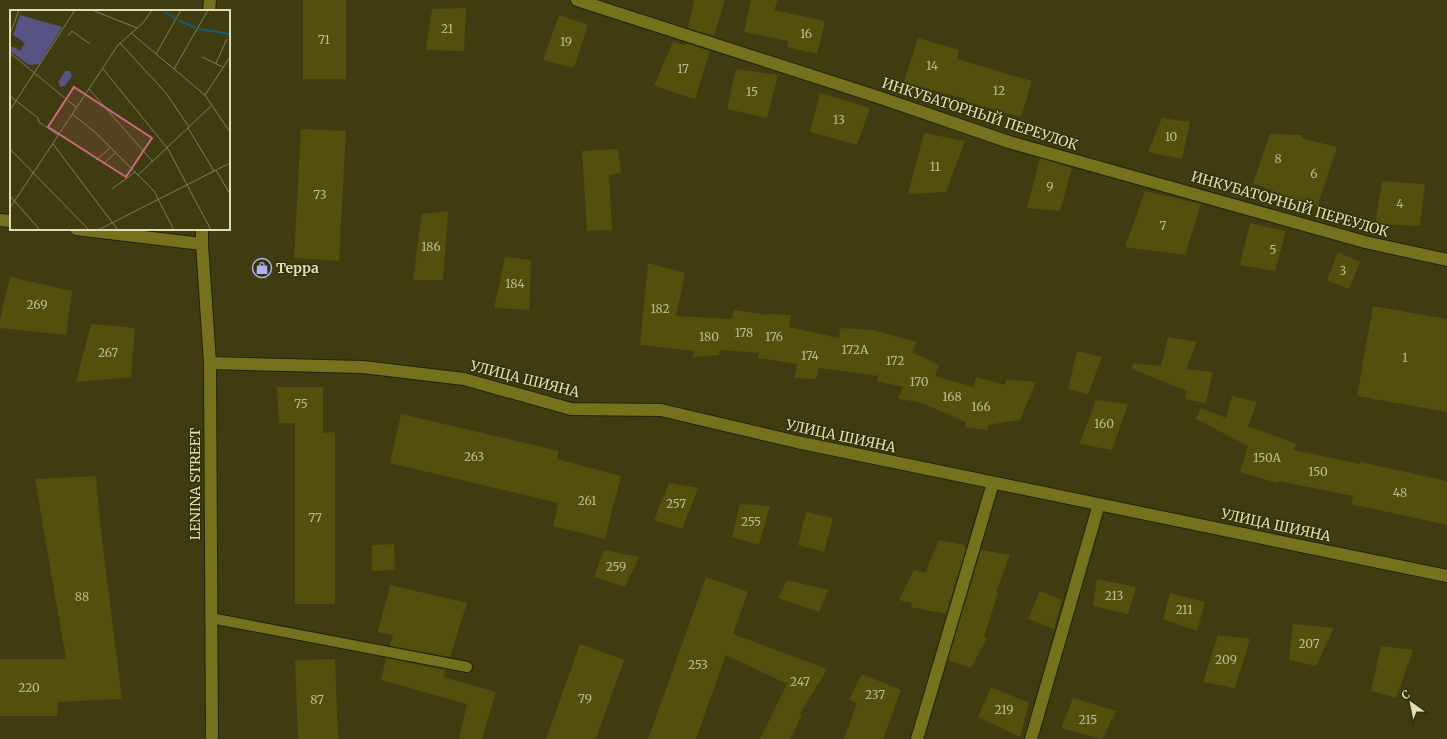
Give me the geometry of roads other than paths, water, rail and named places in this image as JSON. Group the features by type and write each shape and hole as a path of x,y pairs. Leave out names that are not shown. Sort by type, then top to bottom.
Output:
{"street":[{"path":"209,10 210,0"},
{"name":"ИНКУБАТОРНЫЙ ПЕРЕУЛОК","path":"577,0 874,96 1009,142 1365,242 1447,260"},
{"path":"0,220 10,221"},
{"path":"84,230 202,244"},
{"name":"LENINA STREET","path":"202,230 210,363 212,739"},
{"name":"УЛИЦА ШИЯНА","path":"210,363 363,367 464,379 571,409 661,410 797,442 1447,576"},
{"path":"917,739 993,482"},
{"path":"1031,739 1099,504"}],"lane":[{"path":"211,618 466,667"}],"place":[{"name":"Терра","path":"262,268"}]}
